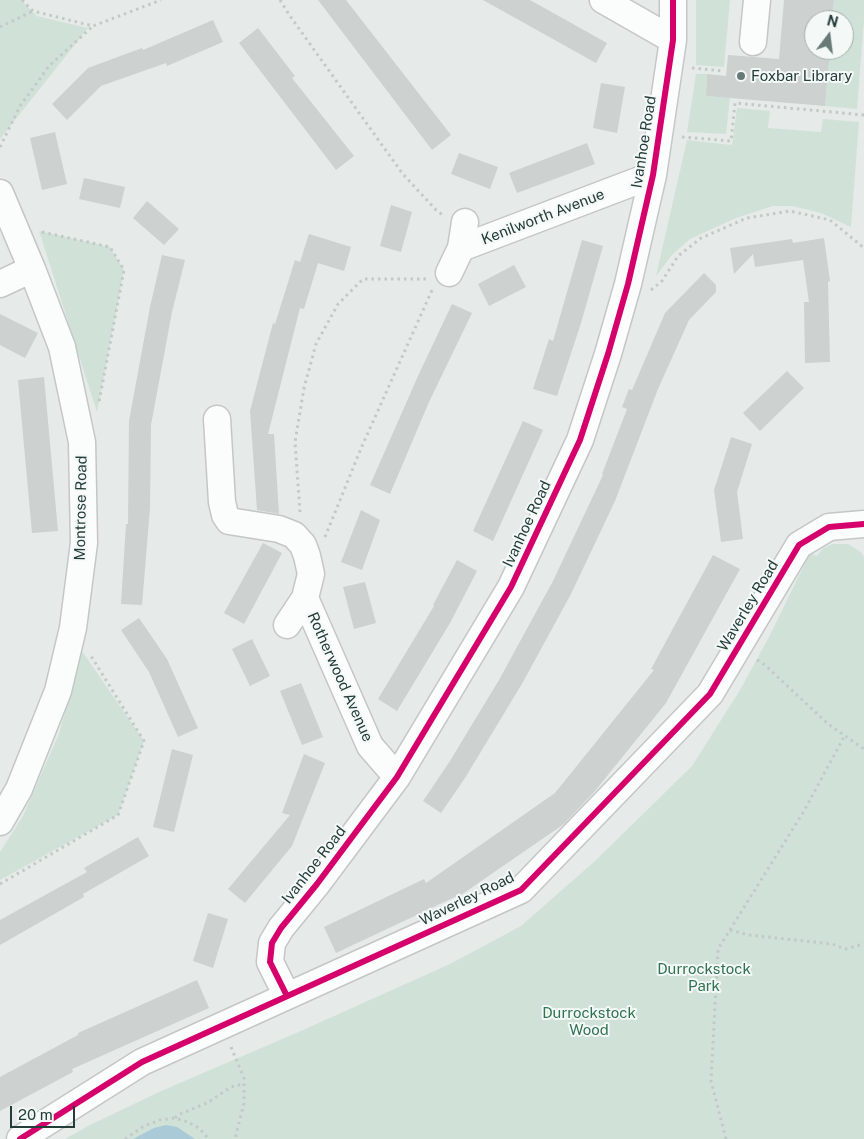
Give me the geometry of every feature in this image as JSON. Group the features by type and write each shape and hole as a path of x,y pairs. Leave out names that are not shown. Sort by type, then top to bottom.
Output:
{"street":[{"path":"603,0 673,40"},
{"name":"Ivanhoe Road","path":"287,996 270,962 272,943 281,928 317,884 397,777 511,586 580,440 628,284 653,175 673,40 673,0"},
{"path":"753,42 757,0"},
{"name":"Kenilworth Avenue","path":"461,248 653,175"},
{"name":"Montrose Road","path":"0,193 32,268 62,347 82,442 84,543 73,628 58,691 19,789 0,822"},
{"name":"Kenilworth Avenue","path":"443,276 461,248 465,222"},
{"path":"0,284 32,268"},
{"path":"217,419 222,502 225,515 230,521 240,524 280,529 314,541 308,586"},
{"name":"Waverley Road","path":"20,1139 142,1062 520,890 710,694 799,545 829,527 864,524"},
{"name":"Rotherwood Avenue","path":"308,586 370,746 397,777"},
{"name":"Rotherwood Avenue","path":"287,625 308,586"}],"path":[{"path":"22,0 33,11 94,26"},
{"path":"0,147 20,106 49,66 94,26 161,0"},
{"path":"280,0 402,173 436,210 453,221 465,222"},
{"path":"0,27 33,11"},
{"path":"669,67 723,71"},
{"path":"659,134 730,141 735,102 864,115"},
{"path":"648,293 662,281 678,256 701,238 747,218 790,211 830,220 864,248"},
{"path":"14,226 110,247 124,270 98,402"},
{"path":"443,276 362,446 314,541 296,442 304,388 316,344 338,304 363,279 443,276"},
{"path":"0,884 118,815 144,741 73,628"},
{"path":"738,648 765,665 828,724 864,749"},
{"path":"726,1139 711,1081 718,949 804,811 845,735"},
{"path":"730,930 749,935 832,944 845,948 864,944"},
{"path":"220,1026 242,1070 244,1085 244,1103 235,1139"},
{"path":"175,1118 207,1103 231,1087 244,1085"},
{"path":"124,1139 144,1126 160,1120 175,1118 199,1128 209,1139"}],"green space":[{"path":"0,0 21,0 37,16 88,28 0,139"},
{"path":"696,0 730,0 724,67 696,65"},
{"path":"834,0 864,0 857,109 825,106 829,60 854,60 854,10 833,10"},
{"path":"696,74 707,74 706,96 730,98 726,134 687,132"},
{"path":"737,108 770,111 768,128 821,132 823,119 859,122 851,227 821,213 792,206 773,206 736,218 690,239 672,255 656,276 687,140 732,145"},
{"path":"39,231 110,247 124,270 97,412"},
{"name":"Durrockstock Park","path":"833,544 848,544 861,552 864,557 864,1139 65,1139 159,1092 450,964 521,926 595,861 692,766 740,690 769,637 810,553 817,556 823,548"},
{"path":"82,651 144,741 118,815 0,880 0,852 23,816 59,734"}],"water":[{"path":"166,1125 177,1127 195,1139 133,1139 154,1128"}],"building":[{"path":"318,0 346,0 451,135 432,150"},
{"path":"483,0 530,0 607,43 596,63"},
{"path":"784,0 834,0 833,10 804,10 804,60 829,60 825,106 706,96 707,74 726,76 728,55 779,59"},
{"path":"213,20 223,42 167,66 166,63 101,86 67,120 52,104 88,68 142,48 143,50"},
{"path":"258,28 295,76 292,78 354,156 336,170 239,43"},
{"path":"601,83 625,87 617,133 593,128"},
{"path":"55,132 67,184 42,190 30,138"},
{"path":"587,143 595,164 517,193 509,173"},
{"path":"459,153 498,167 490,189 451,174"},
{"path":"84,178 125,187 120,208 79,199"},
{"path":"147,201 179,229 164,245 133,218"},
{"path":"391,205 412,212 401,252 380,246"},
{"path":"309,234 351,247 344,271 318,263 304,309 300,308 268,434 274,434 279,514 257,510 250,411 273,323 275,324 295,260 300,262"},
{"path":"824,238 830,281 828,282 830,362 805,363 804,302 809,302 803,260 755,267 753,254 734,274 730,248 792,239 793,243"},
{"path":"582,240 603,246 581,323 557,396 533,389 549,339 553,341"},
{"path":"162,255 185,260 172,312 151,425 150,508 142,605 121,604 126,524 128,524 129,421 150,307"},
{"path":"514,265 526,287 489,306 478,284"},
{"path":"704,273 716,285 716,292 689,320 658,389 615,501 571,594 523,682 465,778 441,813 423,801 450,761 499,680 553,581 603,475 627,409 622,407 629,389 632,390 665,313"},
{"path":"452,304 472,313 429,402 390,494 370,485"},
{"path":"0,314 38,333 25,358 0,345"},
{"path":"787,371 804,388 760,431 743,413"},
{"path":"44,377 58,531 32,533 18,380"},
{"path":"523,421 543,430 493,541 473,531"},
{"path":"731,437 752,444 737,492 743,539 721,542 714,490"},
{"path":"361,510 380,520 362,570 341,562"},
{"path":"263,543 282,553 244,624 224,613"},
{"path":"713,555 740,569 666,703 595,791 564,824 458,897 336,953 324,927 424,879 426,883 555,793 654,670 651,669"},
{"path":"457,560 477,571 450,623 397,711 378,699 434,606"},
{"path":"365,582 376,623 354,629 343,587"},
{"path":"139,618 167,659 198,728 178,737 149,672 121,630"},
{"path":"252,639 270,676 250,686 232,649"},
{"path":"301,683 323,737 302,745 280,691"},
{"path":"172,749 193,755 174,832 153,827"},
{"path":"304,754 325,763 292,846 245,903 228,889 290,815 282,813"},
{"path":"138,837 149,856 83,894 84,897 0,945 0,920 87,872 84,868"},
{"path":"208,913 228,919 213,968 193,961"},
{"path":"197,980 209,1008 72,1069 73,1072 0,1111 0,1077 78,1035 78,1033"}],"cycle path":[{"path":"287,996 270,962 272,943 281,928 317,884 397,777 511,587 580,440 628,284 653,175 673,40 673,0"},
{"path":"20,1139 142,1062 521,890 710,694 799,545 829,527 864,524"}],"place":[{"name":"Foxbar Library","path":"741,76"}],"park label":[{"name":"Durrockstock Wood","path":"589,1022"}]}
